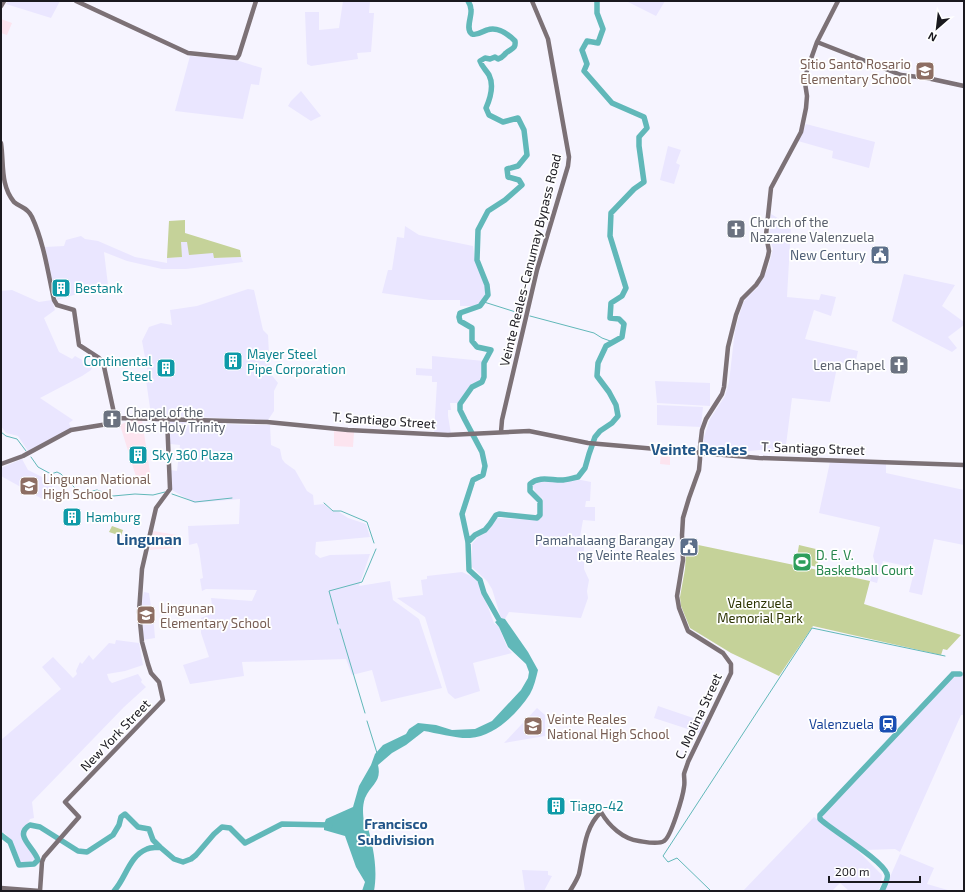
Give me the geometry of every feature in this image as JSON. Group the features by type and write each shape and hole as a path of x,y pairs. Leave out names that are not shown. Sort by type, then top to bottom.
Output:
{"street":[{"path":"1,6 4,1"},
{"path":"76,1 188,54 237,58 242,48 256,1"},
{"name":"Veinte Reales-Canumay Bypass Road","path":"501,432 502,420 537,270 568,166 569,157 549,44 545,30 532,1"},
{"path":"700,453 700,441 706,419 722,394 724,387 728,347 737,312 742,300 756,285 766,265 769,251 766,235 772,188 801,132 807,96 805,79 817,42 838,1"},
{"path":"817,42 901,75 932,79 964,86"},
{"path":"1,143 2,174 4,183 14,201 29,211 33,219 43,252 54,300 57,305 74,310 79,344 103,362 114,413 120,418 114,423 71,430 23,456 1,464"},
{"name":"T. Santiago Street","path":"120,418 167,418 267,422 348,430 448,436 529,431 596,444 760,458 964,464"},
{"name":"New York Street","path":"40,891 42,862 44,857 79,817 65,802 162,702 164,698 158,682 151,673 144,653 139,612 142,569 156,508 170,489 167,418"},
{"name":"C. Molina Street","path":"570,891 579,874 584,844 596,818 601,812 620,833 630,839 662,842 666,839 673,824 684,788 684,773 688,762 732,670 731,664 722,653 688,631 677,602 683,560 683,518 699,470 700,453"},
{"path":"1,888 40,891"}],"shaded area":[{"path":"8,1 60,1 51,18 6,4"},
{"path":"343,1 370,1 369,13 374,13 371,52 357,53 358,59 311,66 307,64 305,12 319,12 319,30 339,28"},
{"path":"626,1 665,1 656,16"},
{"path":"1,19 12,23 7,35 1,33"},
{"path":"190,56 236,60 262,68 259,85 251,84 243,119 175,111"},
{"name":"Sitio Santo Rosario Elementary School","path":"918,67 932,69 931,76 918,74"},
{"path":"301,91 321,116 311,121 288,106"},
{"path":"806,124 875,142 869,168 832,158 833,151 798,141"},
{"path":"668,146 681,150 676,163 680,165 674,184 660,180"},
{"path":"771,214 791,226 787,297 819,300 821,294 836,297 831,316 814,310 805,339 858,351 855,365 838,362 830,402 792,398 785,453 768,449 741,452 703,449 704,437 710,419 725,396 729,382 735,330 743,303 757,288 768,268 773,249 769,237"},
{"path":"405,226 419,235 473,246 475,260 485,287 486,295 481,302 475,306 460,306 460,300 430,300 382,293 388,270 392,270 397,237 404,238"},
{"path":"81,236 85,239 98,241 135,257 167,263 167,258 181,257 181,242 187,242 213,253 215,258 241,257 243,262 186,269 162,269 127,261 104,252 108,285 57,300 45,247 64,246 66,240"},
{"path":"904,274 955,285 942,306 964,322 964,325 948,337 957,348 952,352 892,321"},
{"name":"Mayer Steel Pipe Corporation","path":"248,289 254,290 263,330 268,335 270,373 278,383 274,391 274,411 268,420 151,415 146,380 149,379 142,341 149,327 161,323 172,325 170,310 197,306"},
{"path":"12,290 39,302 52,300 55,310 44,318 59,352 72,359 75,356 93,366 91,370 82,376 40,398 73,420 69,423 71,428 28,451 18,436 6,433 1,426 1,291"},
{"path":"432,356 484,361 482,378 479,382 471,384 458,403 450,403 451,410 448,410 448,416 451,434 434,433 437,382 432,382 432,376 416,375 416,368 432,369"},
{"path":"655,381 710,383 710,406 657,403"},
{"path":"657,405 703,407 701,427 657,425"},
{"name":"Sky 360 Plaza","path":"130,420 142,420 151,479 138,483 120,425"},
{"path":"170,421 270,425 271,445 280,449 282,459 295,470 307,491 313,495 314,505 324,504 332,511 339,512 348,518 366,524 370,537 316,542 315,554 320,558 330,555 370,554 359,586 390,581 393,600 419,619 442,688 381,702 372,670 352,675 346,659 242,662 244,676 190,684 183,665 209,657 201,633 201,618 213,613 211,598 252,601 257,590 206,589 202,591 200,579 203,578 199,549 197,543 189,545 188,526 239,524 240,499 194,503 172,490 170,470 177,471 180,445 170,444"},
{"path":"334,431 354,432 353,447 334,446"},
{"path":"661,452 670,453 670,465 660,464"},
{"path":"22,459 28,470 54,483 46,501 1,476 1,468"},
{"path":"830,462 886,463 886,473 964,490 964,545 934,539 922,595 909,592 915,568 883,561 877,583 870,581 875,563 873,556 880,527 819,513"},
{"path":"581,480 591,482 590,501 586,501 585,507 595,507 595,521 583,520 580,537 584,538 584,569 589,580 587,591 588,598 581,618 509,612 505,619 501,618 492,589 487,581 472,567 472,544 478,537 487,532 496,518 540,519 542,516 543,499 536,493 532,485 540,482"},
{"path":"153,531 177,535 173,548 150,550"},
{"path":"462,572 473,577 479,583 494,623 499,627 507,647 512,653 473,663 480,691 455,699 448,693 425,617 397,598 423,595 421,580 427,579 427,576"},
{"name":"Lingunan Elementary School","path":"144,592 149,593 155,638 143,640 140,613"},
{"path":"116,640 139,643 143,665 125,671 107,674 109,680 112,683 138,674 142,680 141,682 146,687 124,707 32,802 34,818 30,819 22,834 35,860 20,863 19,857 11,840 6,834 1,832 1,740 61,689 42,667 53,657 73,678 77,674 76,671 80,662 82,664 89,655 93,660 109,643 115,644"},
{"path":"964,674 964,715 961,715 900,852 895,849 865,850 821,818 822,815 954,675"},
{"path":"658,706 705,722 700,733 654,718"},
{"name":"Veinte Reales National High School","path":"537,708 545,715 545,736 504,743"},
{"path":"814,817 852,845 882,875 881,885 878,891 849,891 840,883 832,891 743,891"},
{"path":"900,854 934,868 927,884 951,891 884,891"},
{"path":"522,870 548,871 548,875 552,876 544,891 525,891"}],"green space":[{"path":"185,220 185,233 240,250 241,257 214,258 213,253 189,255 187,242 181,242 182,257 167,258 169,221"},
{"path":"112,526 123,530 121,536 109,532"},
{"name":"Valenzuela Memorial Park","path":"684,542 870,581 864,604 961,635 947,650 943,649 941,655 813,626 779,676 731,653 690,628 681,606 680,597 685,569 686,554"},
{"path":"799,545 820,550 817,567 796,562"}],"water":[{"path":"501,618 505,619 528,652 538,670 530,694 512,716 488,733 465,738 424,731 406,745 392,753 378,765 379,771 377,779 367,793 363,804 364,823 367,824 373,849 375,865 374,891 362,891 365,882 356,867 345,836 324,830 326,819 353,807 359,786 371,765 375,754 383,745 406,734 409,729 418,723 436,725 452,730 475,729 492,721 521,690 528,678 529,672 526,664 508,647 499,627 495,622"}],"waterway":[{"path":"468,1 471,10 469,29 472,34 495,29 506,33 515,41 514,47 501,58 485,58 480,61 489,75 491,83 490,96 486,108 489,115 503,122 518,118 524,130 527,155 518,166 507,169 508,177 519,180 522,185 505,200 488,211 478,230 477,260 487,285 488,295 480,306 460,313 459,317 460,321 472,328 472,341 477,347 491,350 484,363 484,377 482,382 472,387 460,404 460,410 482,452 485,466 483,475 473,480 462,514 468,542 469,570 480,580 484,593 502,625"},
{"path":"468,542 475,535 485,530 496,515 499,514 537,518 540,515 540,501 530,491 530,484 541,479 563,480 578,477 585,468 595,437 618,416 616,405 609,392 597,376 598,363 606,346 622,337 624,324 619,319 610,318 611,303 622,296 626,288 610,236 611,213 634,189 644,182 639,137 647,128 644,117 612,103 584,71 587,64 582,50 587,41 598,43 603,29 597,13 597,1"},
{"path":"484,302 522,314"},
{"path":"530,316 594,333 613,342"},
{"path":"1,432 6,436 17,439 26,451"},
{"path":"31,457 38,467 51,474 57,472 61,474 78,491 83,493 97,490 113,496 135,494 153,495 165,492"},
{"path":"172,494 195,502 232,498"},
{"path":"324,503 333,511 341,511 367,522 374,543"},
{"path":"338,624 329,591 362,582 376,549"},
{"path":"711,891 677,858 668,862 663,856 812,628 945,656"},
{"path":"340,629 365,713"},
{"path":"882,891 887,878 887,874 883,868 876,861 820,819 820,815 953,674 960,674"},
{"path":"367,721 377,753"},
{"path":"1,835 10,842 19,865 34,864 38,860 24,837 25,829 30,825 40,827 78,851 87,852 113,835 119,825 121,817 125,814 138,827 149,829 153,840 160,847 174,859 183,862 196,855 222,827 230,828 245,843 282,824 330,825"},
{"path":"114,891 132,862 141,852 150,848 160,847"}],"place":[{"name":"Sitio Santo Rosario Elementary School","path":"925,71"},
{"name":"Church of the Nazarene Valenzuela","path":"736,229"},
{"name":"New Century","path":"880,255"},
{"name":"Bestank","path":"61,288"},
{"name":"Mayer Steel Pipe Corporation","path":"233,361"},
{"name":"Lena Chapel","path":"899,365"},
{"name":"Continental Steel","path":"166,368"},
{"name":"Chapel of the Most Holy Trinity","path":"112,419"},
{"name":"Sky 360 Plaza","path":"138,455"},
{"name":"Lingunan National High School","path":"29,486"},
{"name":"Hamburg","path":"72,517"},
{"name":"Pamahalaang Barangay ng Veinte Reales","path":"689,547"},
{"name":"D. E. V. Basketball Court","path":"802,562"},
{"name":"Lingunan Elementary School","path":"146,615"},
{"name":"Valenzuela","path":"888,724"},
{"name":"Veinte Reales National High School","path":"533,726"},
{"name":"Tiago-42","path":"556,806"}],"district":[{"name":"Veinte Reales","path":"699,450"},
{"name":"Lingunan","path":"149,540"},
{"name":"Francisco Subdivision","path":"396,832"}]}
